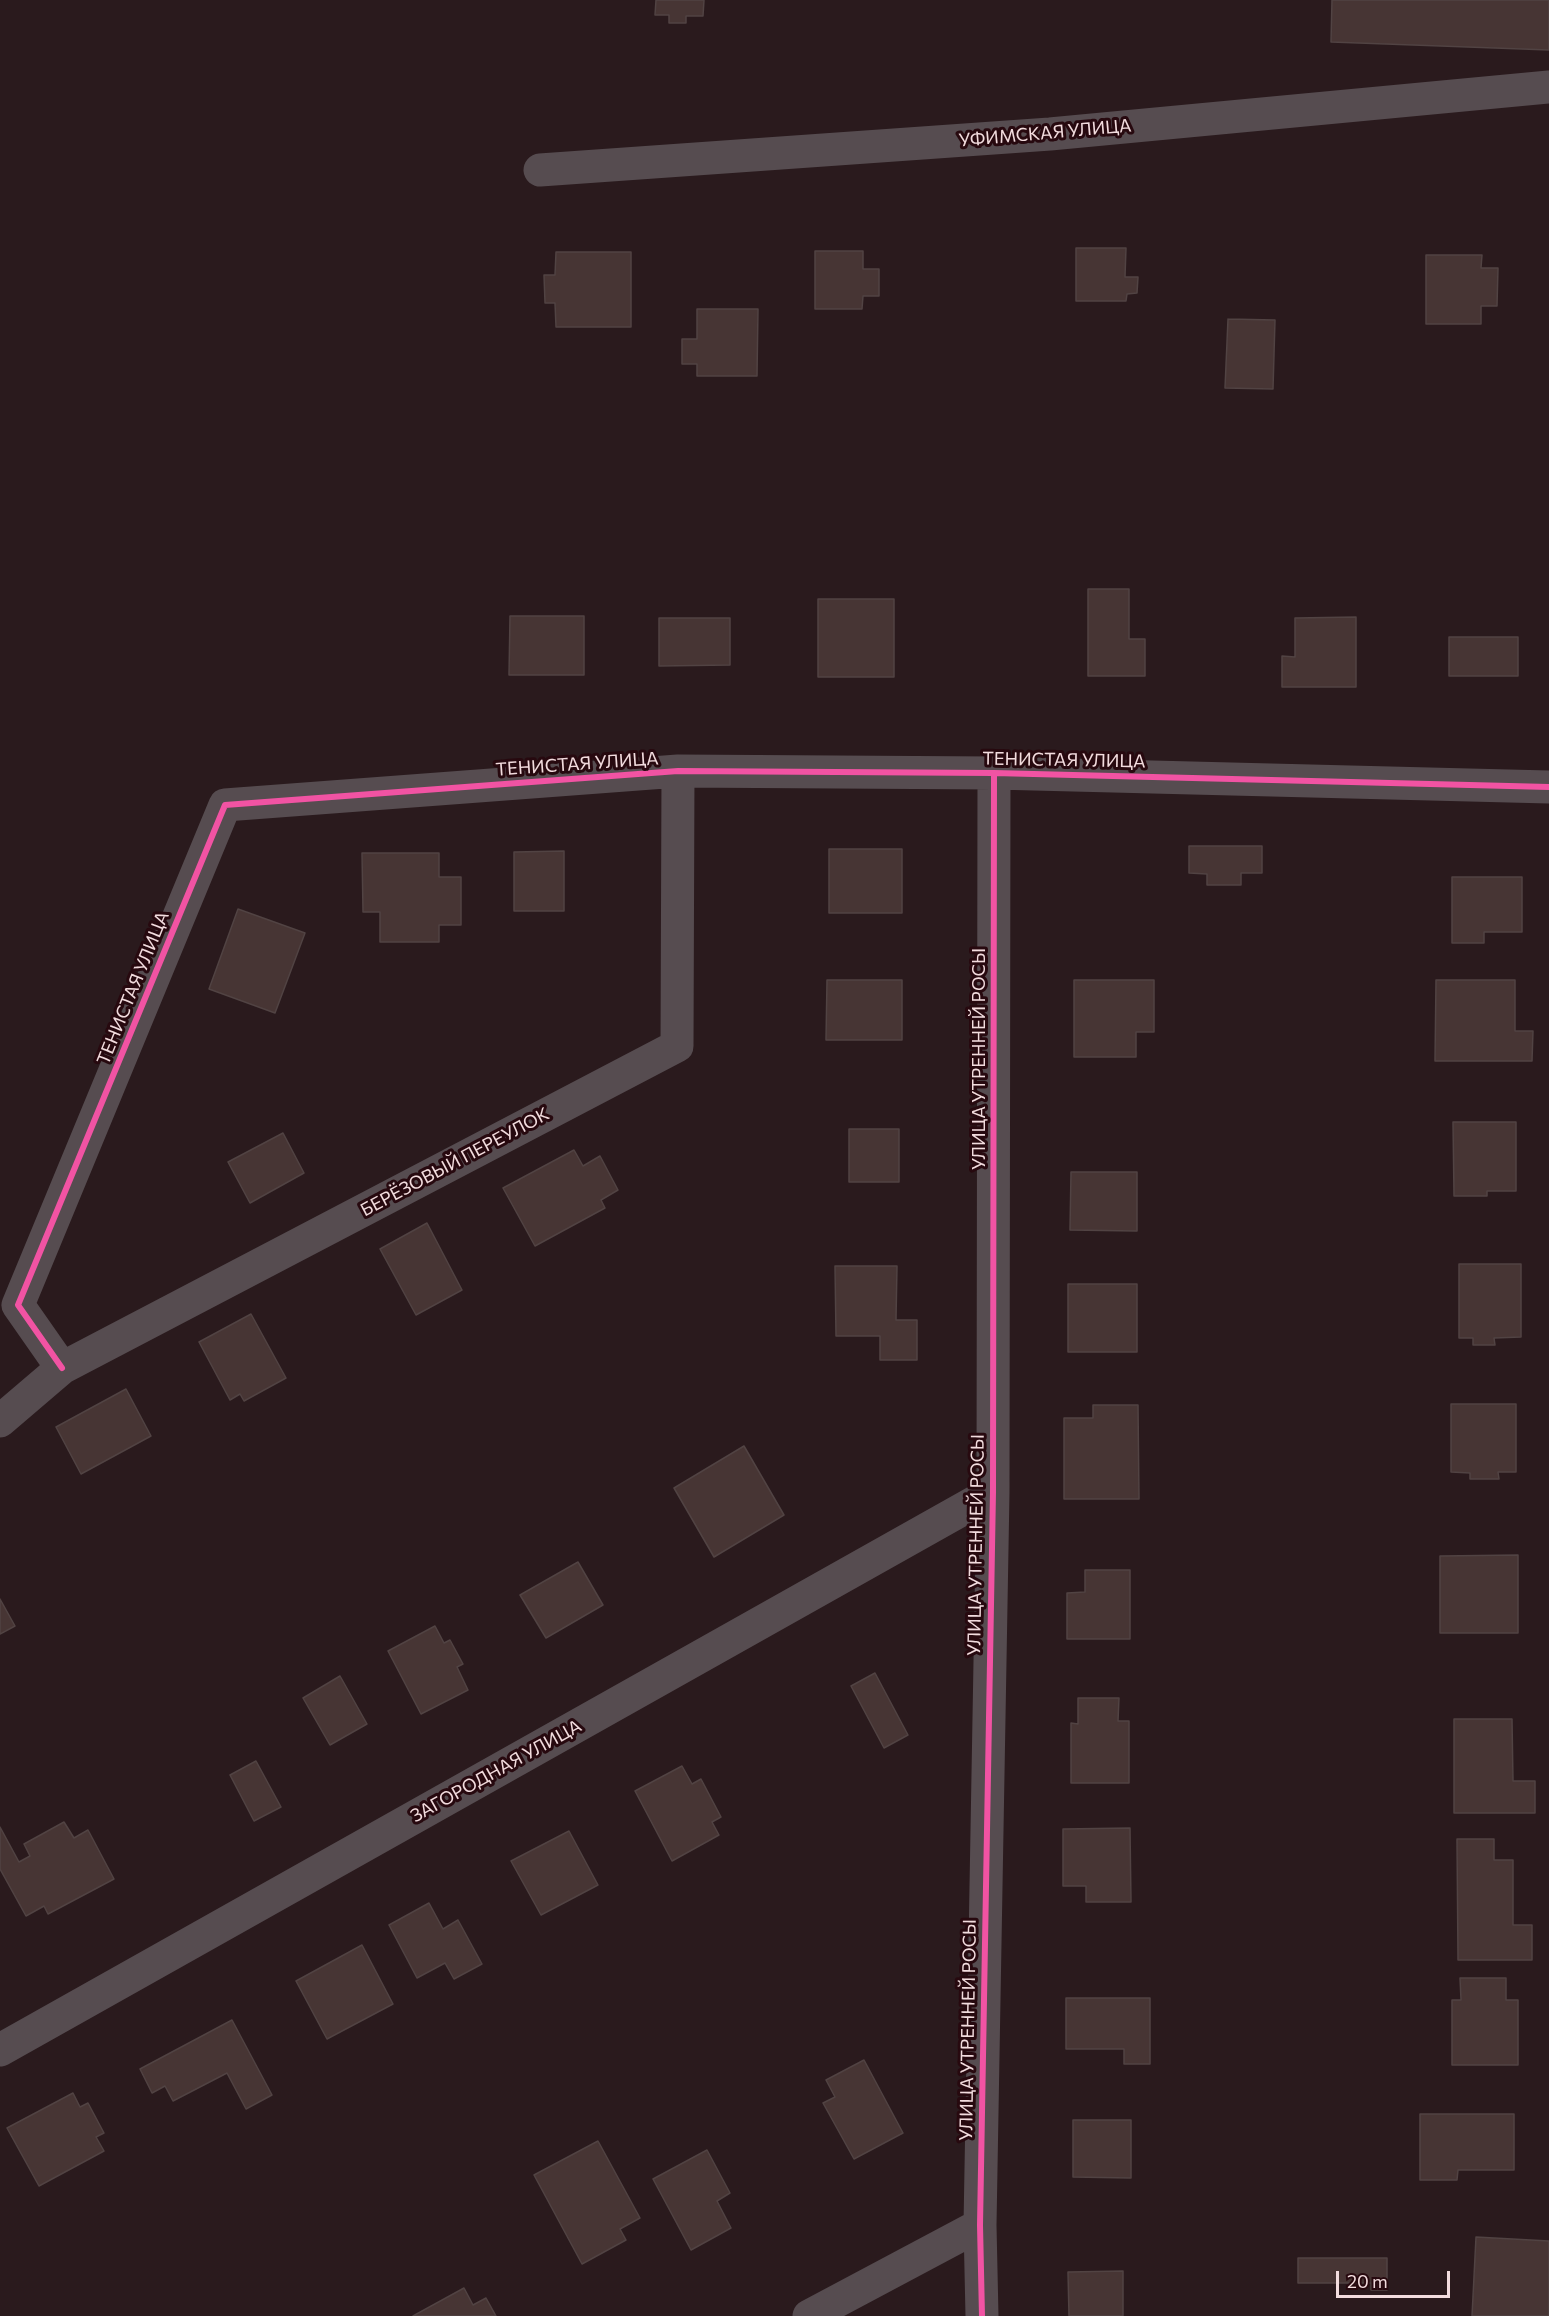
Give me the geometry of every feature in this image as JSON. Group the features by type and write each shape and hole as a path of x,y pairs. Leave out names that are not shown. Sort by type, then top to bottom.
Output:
{"street":[{"name":"УФИМСКАЯ УЛИЦА","path":"540,170 1050,134 1549,87"},
{"name":"ТЕНИСТАЯ УЛИЦА","path":"62,1368 18,1305 225,805 678,771 994,773 1549,787"},
{"name":"БЕРЁЗОВЫЙ ПЕРЕУЛОК","path":"0,1421 62,1368 677,1046 678,771"},
{"name":"УЛИЦА УТРЕННЕЙ РОСЫ","path":"982,2316 980,2225 993,1492 994,773"},
{"name":"ЗАГОРОДНАЯ УЛИЦА","path":"0,2050 993,1492"},
{"path":"809,2316 980,2225"}],"building":[{"path":"656,0 704,0 703,16 686,16 686,23 669,23 669,15 655,15"},
{"path":"1332,0 1549,0 1549,50 1331,42"},
{"path":"1076,248 1126,248 1125,277 1138,277 1137,293 1127,294 1126,301 1076,301"},
{"path":"815,251 863,251 863,269 879,269 879,296 863,296 862,309 815,309"},
{"path":"556,252 631,252 631,327 556,327 555,303 545,303 544,275 555,275"},
{"path":"1426,255 1482,255 1481,268 1498,268 1497,306 1481,306 1481,324 1426,324"},
{"path":"697,309 758,309 757,376 697,376 697,364 682,364 682,339 697,339"},
{"path":"1228,319 1275,320 1273,389 1225,388"},
{"path":"1088,589 1129,589 1129,639 1145,639 1145,676 1088,676"},
{"path":"818,599 894,599 894,677 818,677"},
{"path":"510,616 584,616 584,675 509,675"},
{"path":"1356,617 1356,687 1282,687 1282,656 1295,657 1295,618"},
{"path":"659,618 730,618 730,665 659,666"},
{"path":"1449,637 1518,637 1518,676 1449,676"},
{"path":"1189,846 1262,846 1262,873 1241,873 1241,885 1207,885 1207,874 1189,873"},
{"path":"829,849 902,849 902,913 829,913"},
{"path":"564,851 564,911 514,911 514,852"},
{"path":"362,853 439,853 439,877 461,877 461,925 439,925 439,942 380,942 380,912 363,912"},
{"path":"1452,877 1522,877 1522,932 1484,932 1484,943 1452,943"},
{"path":"238,909 305,933 275,1013 209,989"},
{"path":"827,980 902,980 902,1040 826,1040"},
{"path":"1074,980 1154,980 1154,1032 1136,1032 1136,1057 1074,1057"},
{"path":"1436,980 1515,980 1515,1031 1533,1031 1532,1061 1435,1061"},
{"path":"1453,1122 1516,1122 1516,1191 1487,1191 1487,1196 1454,1196"},
{"path":"849,1129 899,1129 899,1182 849,1182"},
{"path":"283,1133 304,1173 250,1203 228,1162"},
{"path":"574,1150 583,1166 600,1156 618,1190 601,1200 605,1208 535,1246 503,1188"},
{"path":"1071,1172 1137,1172 1137,1231 1070,1230"},
{"path":"427,1223 462,1290 416,1315 380,1249"},
{"path":"1459,1264 1521,1264 1521,1337 1494,1338 1495,1345 1473,1345 1473,1338 1459,1338"},
{"path":"835,1266 897,1266 896,1320 917,1320 917,1360 880,1360 880,1336 836,1336"},
{"path":"1068,1284 1137,1284 1137,1352 1068,1352"},
{"path":"251,1314 286,1378 244,1401 240,1394 230,1400 199,1342"},
{"path":"126,1389 151,1436 81,1474 56,1427"},
{"path":"1451,1404 1516,1404 1516,1472 1498,1472 1499,1479 1470,1479 1470,1473 1451,1472"},
{"path":"1093,1405 1138,1405 1139,1499 1064,1499 1064,1418 1093,1418"},
{"path":"744,1446 784,1515 714,1557 674,1488"},
{"path":"1518,1555 1518,1633 1440,1633 1440,1556"},
{"path":"578,1562 603,1605 546,1638 520,1595"},
{"path":"1085,1570 1130,1570 1130,1639 1067,1639 1067,1593 1085,1592"},
{"path":"0,1599 15,1626 0,1634"},
{"path":"435,1626 444,1643 450,1640 463,1664 457,1667 468,1690 421,1714 388,1651"},
{"path":"875,1673 908,1735 884,1748 851,1686"},
{"path":"340,1676 367,1724 330,1745 303,1698"},
{"path":"1078,1698 1119,1698 1118,1721 1129,1721 1129,1783 1071,1783 1071,1723 1078,1724"},
{"path":"1454,1719 1512,1719 1513,1781 1535,1781 1535,1813 1454,1813"},
{"path":"256,1761 281,1807 254,1821 230,1775"},
{"path":"682,1766 692,1784 701,1779 721,1817 712,1822 719,1835 672,1861 635,1791"},
{"path":"64,1822 74,1838 88,1830 114,1879 48,1914 44,1906 26,1916 0,1869 0,1827 19,1862 30,1856 24,1844"},
{"path":"1130,1828 1131,1902 1086,1902 1086,1886 1063,1886 1063,1829"},
{"path":"569,1831 598,1885 541,1915 511,1861"},
{"path":"1457,1839 1494,1839 1494,1860 1513,1860 1513,1925 1532,1925 1532,1960 1458,1960"},
{"path":"429,1903 443,1929 458,1920 482,1964 454,1979 445,1963 417,1978 389,1925"},
{"path":"362,1945 393,2004 327,2039 296,1981"},
{"path":"1460,1978 1506,1978 1506,2000 1518,2000 1518,2065 1452,2065 1452,2000 1461,2000"},
{"path":"1066,1998 1150,1998 1150,2064 1124,2064 1124,2049 1066,2049"},
{"path":"232,2020 272,2095 246,2109 227,2073 173,2101 165,2086 152,2093 140,2069"},
{"path":"864,2060 903,2133 854,2159 823,2103 835,2097 826,2080"},
{"path":"73,2093 80,2107 88,2103 104,2133 96,2137 104,2151 39,2186 7,2128"},
{"path":"1420,2114 1514,2114 1514,2170 1458,2170 1457,2180 1420,2180"},
{"path":"1073,2120 1131,2120 1131,2178 1073,2177"},
{"path":"598,2141 640,2218 620,2229 626,2240 582,2264 534,2175"},
{"path":"707,2150 730,2193 717,2201 731,2228 691,2250 653,2179"},
{"path":"1476,2237 1549,2241 1549,2316 1472,2316"},
{"path":"1298,2258 1387,2258 1387,2290 1371,2290 1371,2283 1298,2283"},
{"path":"1123,2271 1123,2316 1069,2316 1068,2272"},
{"path":"464,2288 473,2305 486,2298 496,2316 413,2316"}],"cycle path":[{"path":"62,1368 18,1305 225,805 678,771 994,773 1549,787"},
{"path":"982,2316 980,2225 993,1492 994,773"}]}
